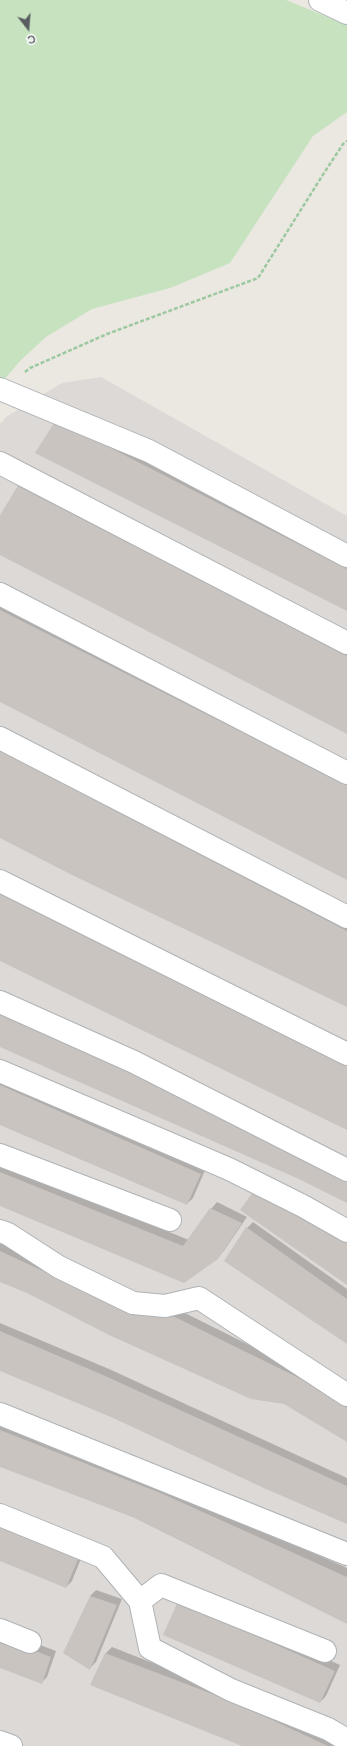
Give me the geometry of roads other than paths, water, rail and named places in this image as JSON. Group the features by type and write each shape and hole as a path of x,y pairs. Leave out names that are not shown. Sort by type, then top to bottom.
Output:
{"lane":[{"path":"320,0 347,13"},
{"path":"1,391 149,451 347,556"},
{"path":"0,463 347,643"},
{"path":"0,594 347,773"},
{"path":"0,738 347,917"},
{"path":"0,881 347,1054"},
{"path":"0,1002 134,1062 347,1170"},
{"path":"0,1071 230,1169 303,1206 347,1231"},
{"path":"0,1155 170,1220"},
{"path":"0,1231 8,1234 59,1267 133,1303 165,1306 199,1298 347,1395"},
{"path":"0,1414 347,1554"},
{"path":"0,1515 103,1557 140,1601 150,1648 231,1690 328,1729 347,1740"},
{"path":"140,1601 160,1585 325,1651"},
{"path":"0,1630 30,1642"},
{"path":"0,1742 11,1746"}]}
